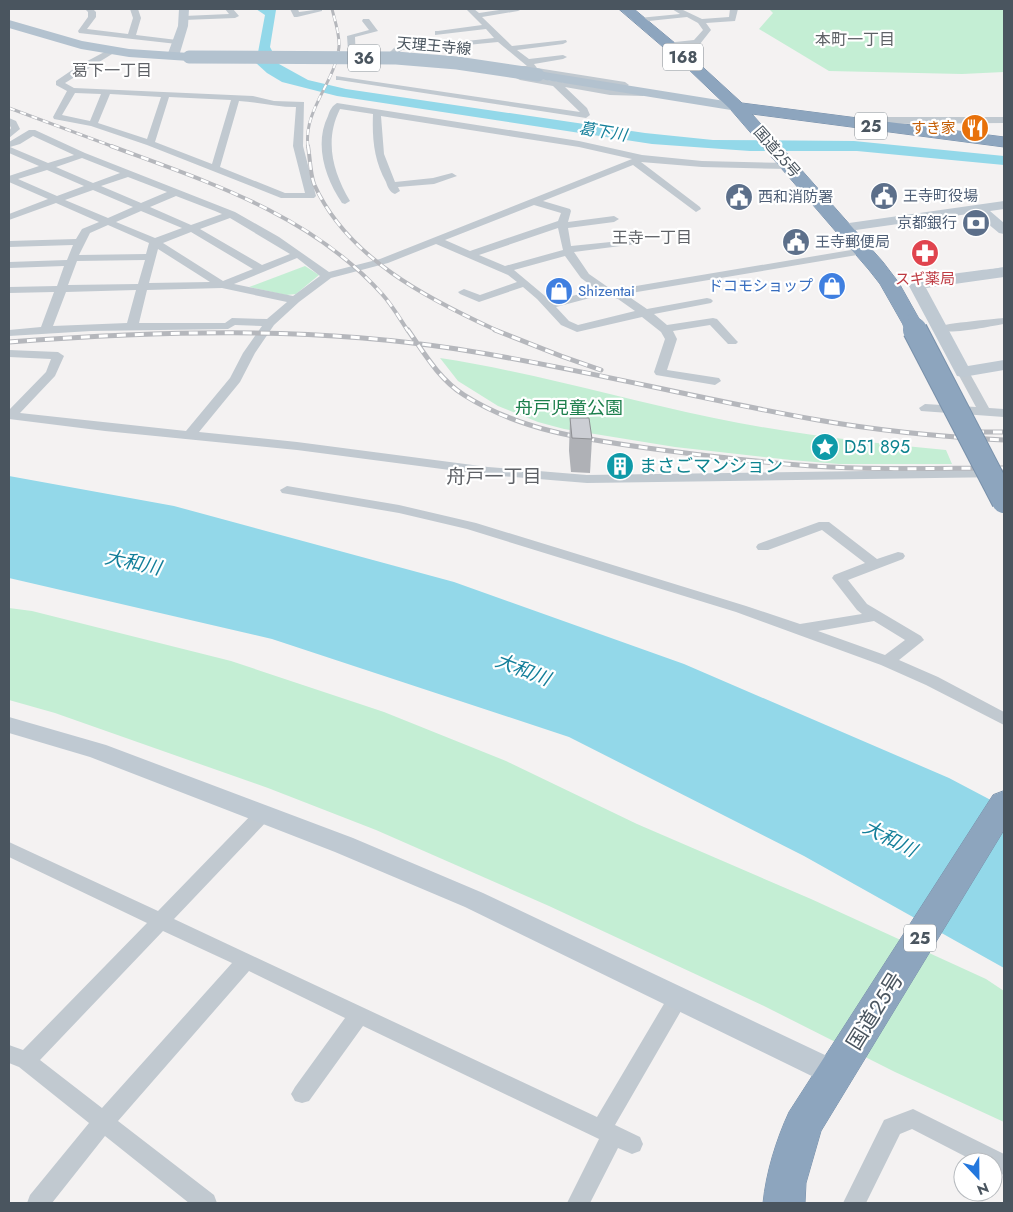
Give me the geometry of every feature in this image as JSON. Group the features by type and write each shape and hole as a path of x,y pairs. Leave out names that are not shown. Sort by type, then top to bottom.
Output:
{"highway":[{"name":"168","path":"626,9 738,107"},
{"name":"国道25号","path":"738,107 910,126 1004,142"},
{"name":"国道25号","path":"738,107 889,283 1004,501"},
{"name":"国道25号","path":"784,1203 786,1183 803,1125 1004,803"}],"main road":[{"name":"天理王寺線","path":"9,24 76,44 113,51 189,57 404,59 532,69 652,93 738,107"}],"street":[{"path":"89,9 92,12 92,17 82,31 177,42"},
{"path":"130,37 137,18 134,9"},
{"path":"173,56 184,14 235,16 229,9"},
{"path":"294,9 298,15 318,11 318,9"},
{"path":"470,9 499,40 532,69"},
{"path":"477,16 518,9"},
{"path":"676,9 701,21 732,19 734,9"},
{"path":"639,20 688,15"},
{"path":"366,21 374,30 351,36 354,53 352,63 438,66 610,92 652,93"},
{"path":"669,45 698,42 700,36 707,30 701,21"},
{"path":"438,33 487,27"},
{"path":"392,54 398,48 432,40"},
{"path":"439,46 499,40"},
{"path":"509,49 562,42"},
{"path":"72,90 57,117 93,124 284,196 310,196 298,146 301,104 274,104 253,99 72,90 59,83 81,68 113,51"},
{"path":"354,53 466,59 532,69"},
{"path":"522,78 532,69 563,57"},
{"path":"339,78 402,89 586,115 584,110 556,84"},
{"path":"402,89 411,82"},
{"path":"430,93 440,85"},
{"path":"93,124 107,92"},
{"path":"150,144 166,95"},
{"path":"216,169 236,98"},
{"path":"345,201 334,180 329,163 326,140 330,121 337,106 579,144 638,160 702,164 787,164"},
{"path":"377,113 376,148 393,188 452,176"},
{"path":"872,120 910,126 1004,120"},
{"path":"9,121 14,123 16,129 9,135"},
{"path":"9,145 18,142 32,132 82,155 231,214 298,254 326,276"},
{"path":"9,150 192,229 261,269"},
{"path":"9,179 82,155"},
{"path":"190,435 236,379 246,358 270,323 295,300 326,276 384,261 638,160"},
{"path":"638,160 696,209"},
{"path":"9,217 129,174"},
{"path":"9,179 154,242 222,284"},
{"path":"46,329 79,242 86,231 176,192"},
{"path":"533,201 566,211 562,225 562,238 581,270 609,292 621,297 670,335 671,339 660,372 715,381"},
{"path":"842,228 1004,205"},
{"path":"978,209 1004,230"},
{"path":"154,242 231,214"},
{"path":"470,255 562,225 614,219"},
{"path":"435,240 506,269 525,283 565,323 577,329 642,313 707,302"},
{"path":"506,269 568,251 636,241"},
{"path":"9,244 79,242"},
{"path":"132,326 154,242"},
{"path":"549,305 609,292 770,268 863,251"},
{"path":"222,284 298,254"},
{"path":"9,265 150,257"},
{"path":"985,413 917,286 925,283 1004,272"},
{"path":"464,292 479,299 525,283"},
{"path":"9,290 222,284 295,300"},
{"path":"9,333 46,329 132,326 228,326 232,321 270,323"},
{"path":"664,329 713,321 732,342"},
{"path":"940,328 964,327 1004,321"},
{"path":"9,353 58,356 51,373 10,415"},
{"path":"963,372 1004,366"},
{"path":"925,408 1004,414"},
{"path":"10,415 297,446 488,471 588,479 1004,473"},
{"path":"287,490 382,506 472,526 801,630 887,661 932,681 1004,719"},
{"path":"763,547 824,525 875,564"},
{"path":"887,661 916,640 862,607 839,578 898,556"},
{"path":"801,630 876,616"},
{"path":"9,725 98,751 344,845 474,900 836,1074"},
{"path":"206,1203 103,1122 17,1058 160,920 263,814"},
{"path":"9,849 615,1136"},
{"path":"38,1203 103,1122 246,961"},
{"path":"578,1203 615,1136 678,998"},
{"path":"302,1094 359,1015"},
{"path":"854,1203 892,1127 913,1118 1004,1165"}],"green space":[{"path":"769,9 1004,9 1004,72 962,74 829,71 759,29 773,13"},
{"path":"305,266 319,275 296,294 286,295 249,287"},
{"name":"舟戸児童公園","path":"440,358 543,378 743,424 830,437 946,450 952,464 839,464 791,460 675,447 564,429 538,422 498,406 458,381"},
{"path":"9,608 32,611 231,661 384,712 506,761 637,824 811,899 986,979 1004,991 1004,1122 895,1072 764,1006 549,906 376,830 268,788 55,713 9,700"}],"water":[{"name":"葛下川","path":"256,9 276,10 270,47 279,64 308,80 346,89 645,133 713,140 854,141 1004,156 1004,165 857,151 750,151 652,144 337,96 282,82 267,73 256,63 265,15"},
{"name":"大和川","path":"9,476 174,506 454,582 684,664 949,778 1004,807 1004,968 804,856 569,737 272,639 9,578"}],"building":[{"path":"570,418 589,418 592,439 572,438"}],"railway":[{"path":"308,146 310,121 332,73 339,47 338,33 332,9"},
{"path":"9,108 114,147"},
{"path":"111,146 184,173 256,203 323,242 354,266 386,298 408,331"},
{"path":"308,146 314,184 329,210 347,234 368,255 418,290 471,319 498,331"},
{"path":"408,330 418,344"},
{"path":"495,330 601,370"},
{"path":"9,342 121,335 233,333 346,337 418,344"},
{"path":"418,344 503,357 841,424 911,433 1004,440"},
{"path":"418,344 447,381 464,395 507,417 575,437 715,457 784,464 874,468 1004,468"},
{"path":"975,432 1004,432"}],"place":[{"name":"すき家","path":"975,128"},
{"name":"王寺町役場","path":"884,196"},
{"name":"西和消防署","path":"739,197"},
{"name":"京都銀行","path":"976,223"},
{"name":"王寺郵便局","path":"796,242"},
{"name":"スギ薬局","path":"925,253"},
{"name":"ドコモショップ","path":"832,286"},
{"name":"Shizentai","path":"559,291"},
{"name":"D51 895","path":"825,447"},
{"name":"まさごマンション","path":"620,466"}],"district":[{"name":"本町一丁目","path":"855,39"},
{"name":"葛下一丁目","path":"112,70"},
{"name":"王寺一丁目","path":"652,237"},
{"name":"舟戸一丁目","path":"494,476"}]}
